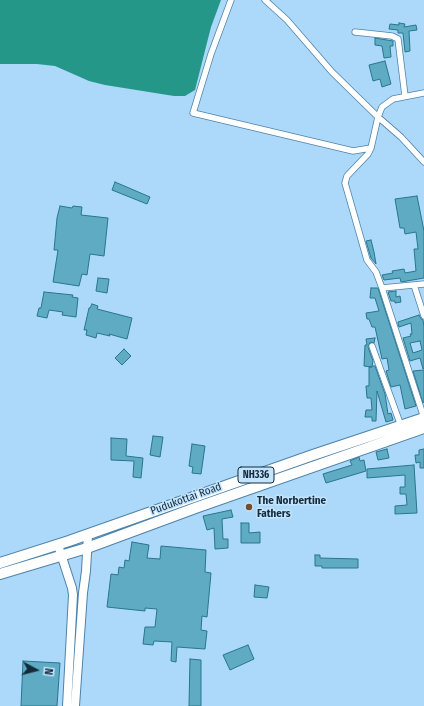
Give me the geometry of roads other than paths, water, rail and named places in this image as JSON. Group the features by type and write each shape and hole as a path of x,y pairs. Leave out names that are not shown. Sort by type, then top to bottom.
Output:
{"highway":[{"name":"Pudukottai Road","path":"0,563 88,535 313,455 424,418"},
{"name":"Pudukottai Road","path":"0,574 88,548 198,507 424,428"},
{"path":"313,455 317,465"}],"street":[{"path":"231,0 211,54 193,113 352,151 371,148"},
{"path":"265,0 287,20 332,72 378,117 401,137 424,162"},
{"path":"355,32 392,36 398,39 405,96"},
{"path":"424,93 393,99 384,105 378,117 371,148 368,154 346,176 345,183 366,260 376,272 382,288 424,418"},
{"path":"382,288 424,284"},
{"path":"414,285 424,316"},
{"path":"372,346 401,426"},
{"path":"75,706 88,535"},
{"path":"58,545 73,595 67,706"}],"place":[{"name":"The Norbertine Fathers","path":"249,507"}]}
